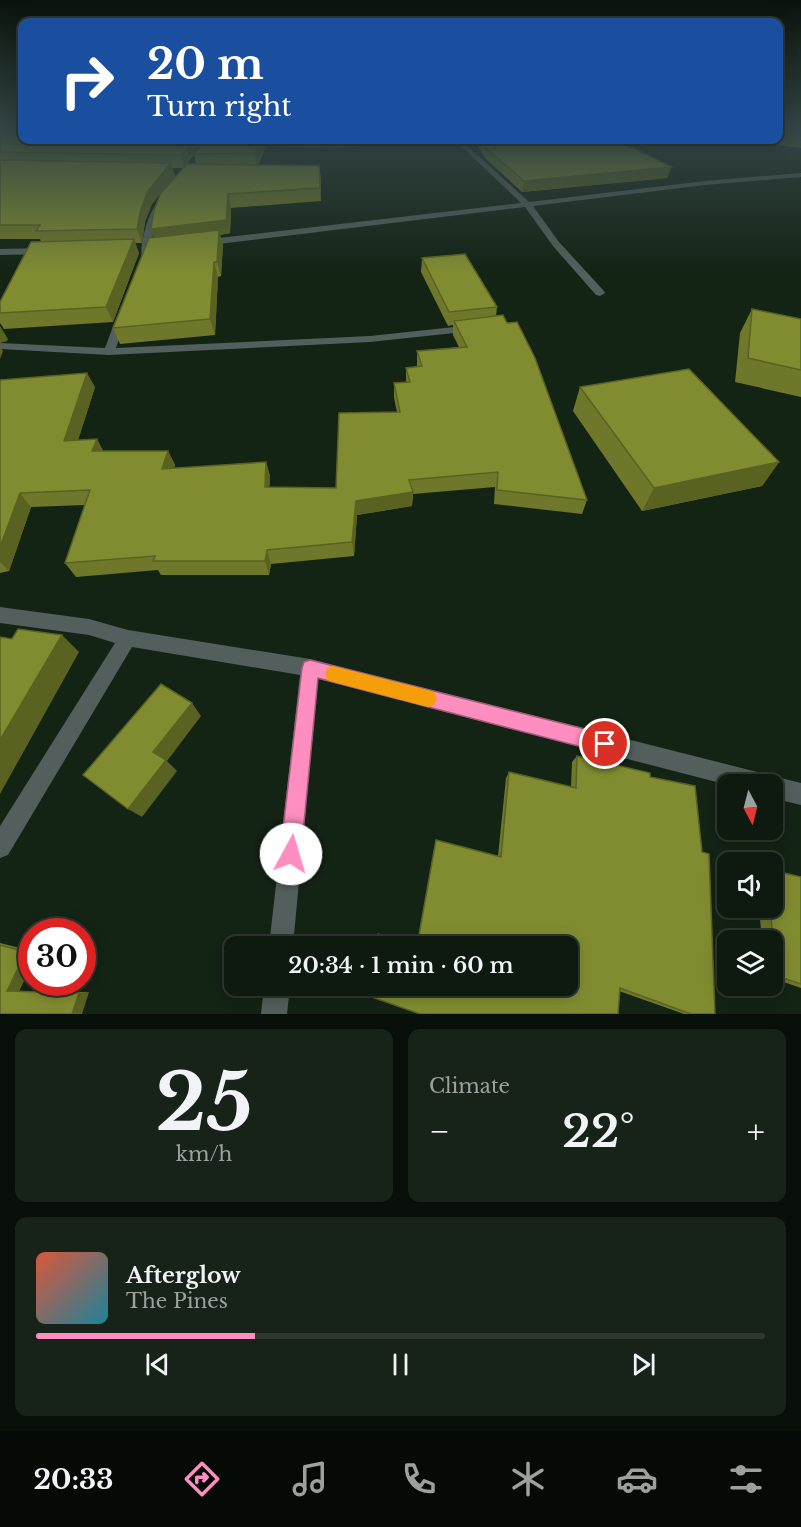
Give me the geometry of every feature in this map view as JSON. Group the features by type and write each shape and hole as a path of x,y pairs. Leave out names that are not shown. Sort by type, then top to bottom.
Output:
{"street":[{"path":"500,179 529,206 556,243 600,293"},
{"path":"190,244 749,179"},
{"path":"140,269 148,248 150,227 163,195"},
{"path":"136,248 159,247"},
{"path":"0,252 57,250"},
{"path":"109,352 124,310"},
{"path":"0,345 109,352 370,339 489,326"},
{"path":"0,615 89,627 128,638 310,668 725,774"},
{"path":"0,848 128,638"},
{"path":"282,936 310,668"},
{"path":"783,790 801,794"},
{"path":"274,1014 276,996"}],"building":[{"path":"0,179 158,179 148,191 137,229 36,231 40,225 0,225"},
{"path":"173,179 320,179 320,188 228,194 226,220 151,229 154,210 161,193"},
{"path":"219,230 210,319 113,328 149,238"},
{"path":"134,239 106,307 0,313 0,302 31,242"},
{"path":"465,254 497,307 449,312 422,258"},
{"path":"752,309 801,319 801,370 748,358"},
{"path":"503,315 507,323 517,322 535,358 587,500 497,490 498,472 409,480 413,492 356,501 352,542 267,550 265,561 153,561 155,556 65,563 90,490 20,493 0,547 0,380 87,373 64,441 97,439 92,451 168,451 162,469 266,462 265,487 336,488 339,413 400,412 394,383 410,382 406,368 422,366 417,351 467,347 454,321"},
{"path":"689,369 779,462 654,488 580,387"},
{"path":"18,629 62,635 0,740 0,637 12,639"},
{"path":"161,684 192,703 153,752 166,760 128,809 83,775"},
{"path":"577,756 650,773 650,777 695,786 702,852 709,854 715,1014 691,1014 620,988 618,1014 420,1014 369,996 578,996 578,936 419,936 436,840 501,857 509,772 576,788"},
{"path":"783,873 801,877 801,984 783,978 783,930 772,930 771,918 783,918"},
{"path":"0,945 18,950 18,968 7,991 18,991 18,996 78,996 72,1014 0,1014"}],"slow traffic":[{"path":"333,674 428,698"}],"route":[{"path":"291,854 310,668 605,744"}]}
